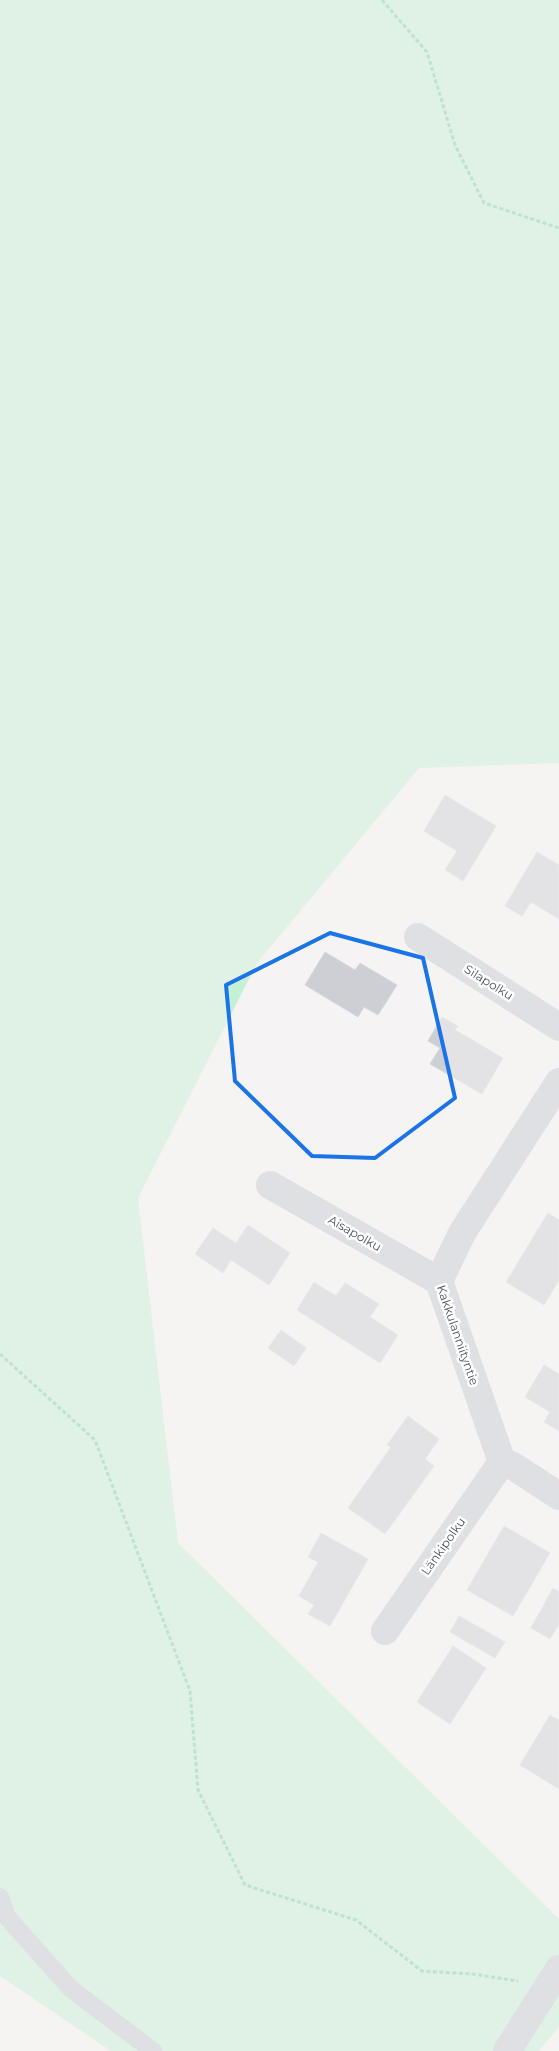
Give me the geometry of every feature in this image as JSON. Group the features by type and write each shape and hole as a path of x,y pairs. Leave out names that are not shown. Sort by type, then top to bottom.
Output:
{"street":[{"name":"Silapolku","path":"418,937 559,1027"},
{"name":"Kakkulanniityntie","path":"502,1462 439,1281 462,1233 559,1082"},
{"name":"Aisapolku","path":"270,1185 439,1281"},
{"path":"502,1462 514,1466 559,1496"},
{"name":"Länkipolku","path":"385,1631 502,1462"},
{"path":"507,2051 554,1978"}],"lane":[{"path":"0,1897 7,1917 71,1989 153,2051"}],"path":[{"path":"382,0 427,52 455,145 484,203 559,228"},
{"path":"0,1354 95,1440 190,1691 198,1790 246,1884 356,1920 422,1971 554,1978"}],"highlighted area":[{"path":"330,933 423,958 455,1098 375,1158 312,1156 235,1081 226,985"}],"green space":[{"path":"0,0 559,0 559,763 419,768 257,963 138,1198 178,1543 559,1919 559,2027 539,2051 111,2051 0,1976"}],"building":[{"path":"445,795 496,826 463,881 445,870 457,851 424,831"},
{"path":"537,852 559,865 559,919 531,902 522,916 505,906"},
{"path":"325,952 355,970 360,963 397,985 378,1015 364,1007 358,1017 305,985"},
{"path":"442,1017 458,1026 455,1030 503,1058 482,1094 430,1064 440,1048 428,1041"},
{"path":"548,1213 559,1220 559,1280 544,1305 506,1282"},
{"path":"248,1225 290,1253 269,1285 231,1260 223,1273 195,1254 213,1228 236,1243"},
{"path":"314,1282 336,1296 345,1283 379,1304 370,1317 398,1335 380,1363 297,1310"},
{"path":"281,1330 306,1348 294,1366 268,1348"},
{"path":"544,1365 559,1374 559,1431 544,1422 550,1412 525,1397"},
{"path":"408,1416 439,1439 425,1459 434,1466 385,1534 348,1508 391,1447 387,1445"},
{"path":"504,1526 550,1553 513,1616 467,1590"},
{"path":"321,1533 368,1559 330,1626 308,1614 314,1605 299,1596 318,1562 308,1557"},
{"path":"553,1588 559,1592 559,1624 550,1639 531,1628"},
{"path":"459,1616 505,1642 495,1658 450,1632"},
{"path":"453,1646 486,1668 450,1724 417,1702"},
{"path":"550,1715 559,1720 559,1789 520,1765"}]}
